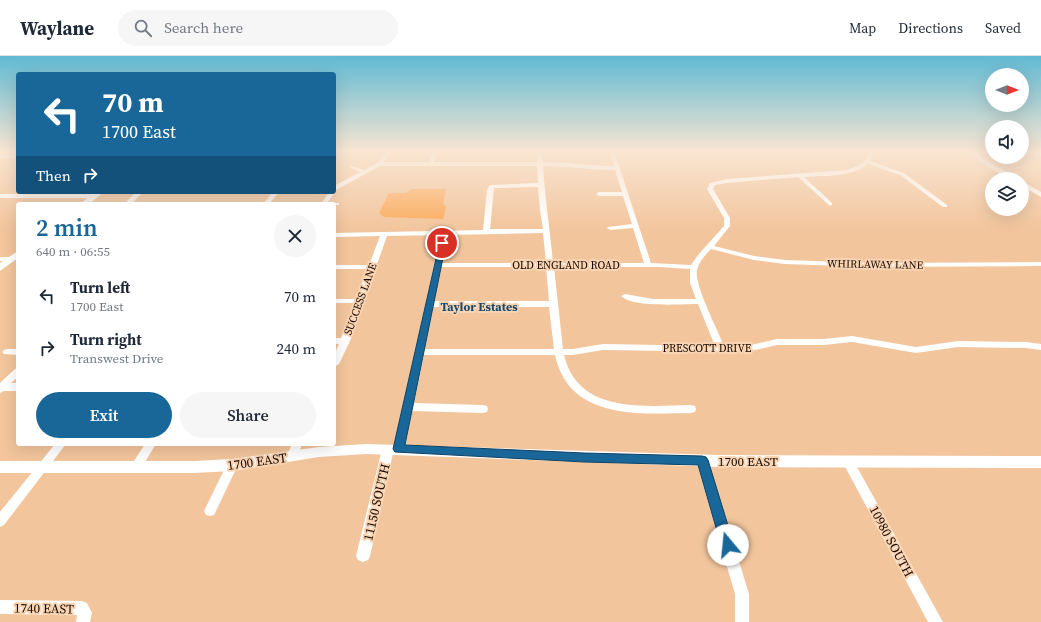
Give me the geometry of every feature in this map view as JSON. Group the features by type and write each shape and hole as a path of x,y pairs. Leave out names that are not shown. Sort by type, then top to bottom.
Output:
{"main road":[{"path":"87,202 97,194"},
{"path":"0,268 15,256"},
{"name":"1700 EAST","path":"0,467 194,467 232,465 295,450 394,449 584,458 1041,462"}],"street":[{"path":"336,187 343,182 354,177"},
{"path":"541,177 543,210 547,232 559,352 565,372 570,381 577,389 596,401 606,405 624,408 691,409"},
{"path":"621,177 648,265"},
{"path":"721,349 694,283 694,267 724,231 727,222 725,213 711,191 712,184 727,181 779,177"},
{"path":"802,177 830,204"},
{"path":"907,177 945,206"},
{"path":"486,232 490,190 492,186 542,185"},
{"path":"1029,187 1041,195"},
{"path":"0,196 97,194"},
{"path":"129,202 138,194"},
{"path":"268,202 274,194"},
{"path":"599,194 626,194"},
{"path":"610,228 636,226"},
{"name":"11150 SOUTH","path":"363,556 394,449 408,407 444,232"},
{"path":"336,234 547,232"},
{"name":"SUCCESS LANE","path":"336,360 345,341 384,234"},
{"name":"WHIRLAWAY LANE","path":"710,247 749,257 785,262 880,265 1041,264"},
{"path":"0,259 15,256"},
{"name":"OLD ENGLAND ROAD","path":"438,265 648,265 694,267"},
{"path":"336,267 372,267"},
{"path":"625,296 634,300 646,301 702,301"},
{"path":"336,301 359,301"},
{"path":"429,304 553,304"},
{"name":"PRESCOTT DRIVE","path":"419,352 573,352 603,347 721,349 754,348 786,342 824,342 852,339 875,341 916,350 958,344 1026,345 1041,347"},
{"path":"336,341 345,341"},
{"path":"7,352 16,352"},
{"path":"0,388 16,373"},
{"path":"0,388 16,387"},
{"path":"408,407 483,408"},
{"path":"0,521 59,446"},
{"path":"136,466 150,446"},
{"path":"702,460 742,594 742,622"},
{"name":"10980 SOUTH","path":"848,461 936,622"},
{"path":"210,511 232,465"},
{"name":"1740 EAST","path":"0,607 82,608 84,617"}],"shaded area":[{"path":"411,189 446,189 443,203 446,207 443,219 384,217 379,213 389,193 406,193"}],"district":[{"name":"Taylor Estates","path":"479,307"}],"route":[{"path":"442,243 399,449 584,458 702,460 728,545"}]}
